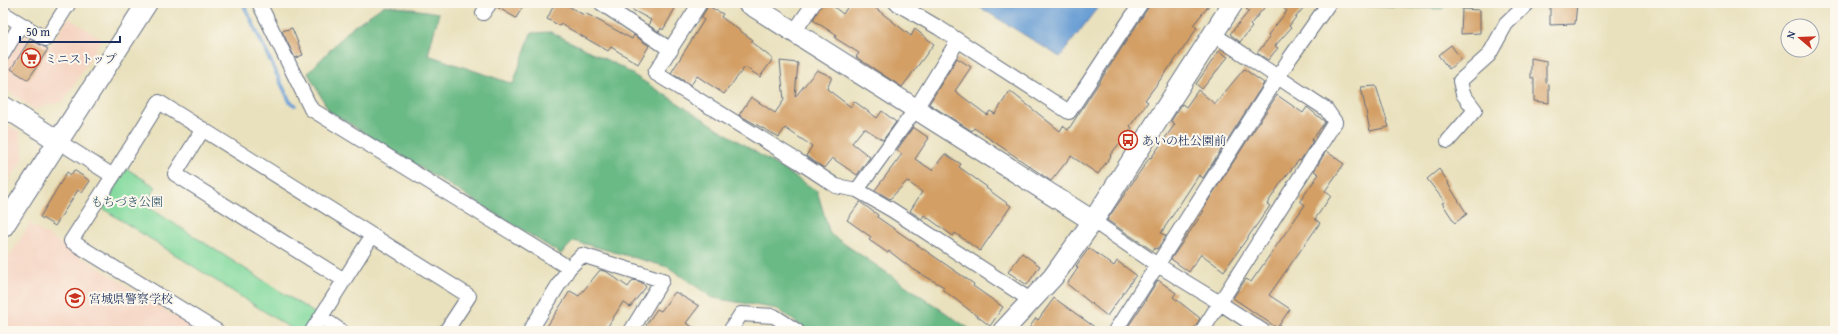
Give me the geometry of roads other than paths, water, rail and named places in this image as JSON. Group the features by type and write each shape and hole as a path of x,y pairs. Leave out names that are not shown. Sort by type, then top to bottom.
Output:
{"street":[{"path":"3,13 46,39 69,3"},
{"path":"3,227 147,3"},
{"path":"259,3 311,109 569,268"},
{"path":"601,3 671,50"},
{"path":"700,3 655,73 836,186 857,190 892,210 1032,301"},
{"path":"748,3 915,110 1093,221 1156,264 1263,331"},
{"path":"794,32 814,3"},
{"path":"896,3 939,28 958,42 1069,112 1141,3"},
{"path":"1003,331 1053,277 1093,221 1233,3"},
{"path":"1115,331 1156,264 1329,3"},
{"path":"1448,141 1475,110 1462,94 1460,81 1489,55 1506,24 1528,3"},
{"path":"3,54 21,24"},
{"path":"1202,331 1335,122 1326,109 1213,34"},
{"path":"857,190 915,110 958,42"},
{"path":"216,331 71,241 159,102 469,296 446,331"},
{"path":"3,106 113,176"},
{"path":"203,129 175,174 344,280"},
{"path":"312,331 372,236"},
{"path":"530,331 569,268 582,255 662,280 631,331"},
{"path":"730,331 741,314 774,316 797,331"},
{"path":"321,318 341,331"}],"water":[{"path":"973,3 1101,3 1060,57"}],"waterway":[{"path":"243,3 290,102 295,105"}],"place":[{"name":"ミニストップ","path":"31,58"},
{"name":"あいの杜公園前","path":"1128,140"},
{"name":"宮城県警察学校","path":"75,298"}],"park label":[{"name":"もちづき公園","path":"127,201"}]}
